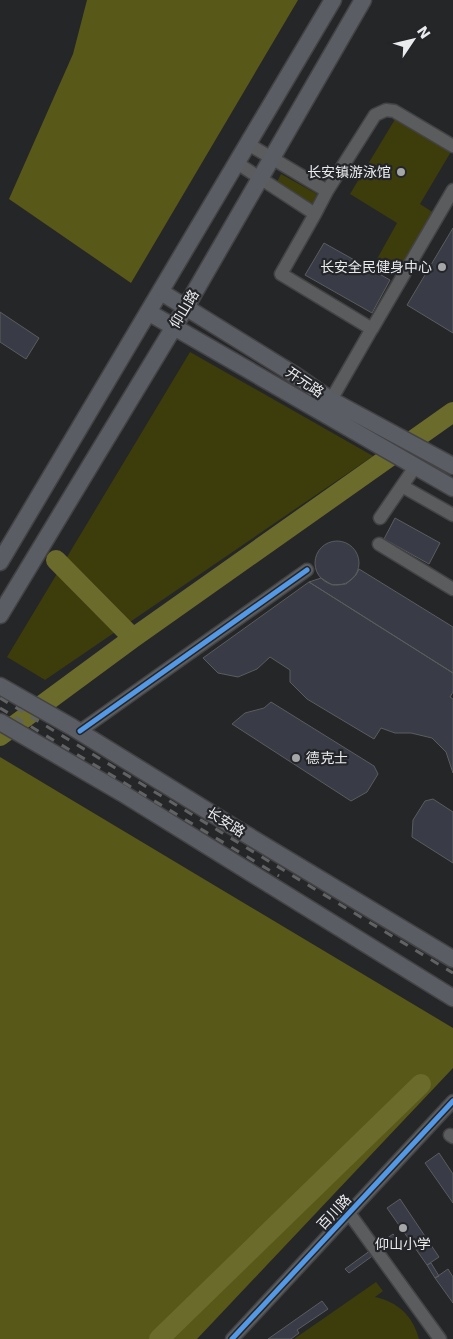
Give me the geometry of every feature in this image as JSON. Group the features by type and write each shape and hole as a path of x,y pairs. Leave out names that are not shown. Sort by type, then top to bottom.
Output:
{"main road":[{"name":"仰山路","path":"2,558 334,0"},
{"name":"仰山路","path":"0,615 174,328 363,0"},
{"name":"开元路","path":"161,292 295,375 331,400 453,466"},
{"name":"开元路","path":"148,312 410,464"},
{"path":"410,464 453,488"},
{"name":"长安路","path":"1,687 76,729 232,826 453,958"},
{"path":"0,722 130,798 453,998"}],"street":[{"path":"374,325 372,329 281,274 326,191 375,115 386,110 394,111 453,146"},
{"path":"248,144 326,191"},
{"path":"237,164 315,214"},
{"path":"331,400 453,190"},
{"path":"380,518 402,486 410,464"},
{"path":"402,486 453,515"},
{"path":"378,544 453,589"},
{"path":"76,729 307,570"},
{"name":"百川路","path":"232,1339 453,1101"},
{"path":"349,1213 440,1339"}],"shaded area":[{"path":"87,0 298,0 131,283 9,199 73,54"},
{"name":"长安镇游泳馆","path":"397,116 452,150 420,204 434,213 399,272 377,259 397,223 350,194"},
{"path":"281,174 317,194 312,204 276,184"},
{"path":"190,352 373,456 45,680 7,657"},
{"path":"0,757 453,1028 453,1068 197,1339 0,1339"},
{"path":"376,1282 383,1291 375,1297 391,1302 403,1311 413,1323 419,1339 294,1339"}],"building":[{"name":"长安全民健身中心","path":"453,228 453,333 407,305"},
{"path":"324,243 390,280 372,313 305,275"},
{"path":"0,312 39,338 26,359 0,342"},
{"path":"395,518 440,543 429,564 384,539"},
{"path":"333,541 341,541 353,547 359,563 353,579 341,585 333,585 321,579 315,567 315,559 321,547"},
{"path":"359,569 453,627 453,673 309,582 321,578 332,585 346,584 356,575"},
{"path":"309,582 453,673 453,692 450,697 453,699 453,773 446,752 432,738 411,733 395,733 381,728 374,739 307,699 290,682 290,670 270,657 257,669 238,677 218,673 203,658"},
{"path":"271,702 374,766 378,774 367,792 351,801 232,724 245,713 264,708"},
{"path":"433,799 453,812 453,863 412,837 413,820 425,801"},
{"path":"439,1153 453,1174 453,1203 425,1163"},
{"path":"400,1199 439,1257 427,1265 387,1208"},
{"path":"393,1234 397,1238 349,1273 345,1269"},
{"path":"431,1263 439,1276 435,1278 427,1265"},
{"path":"448,1269 453,1277 453,1303 435,1278"},
{"path":"322,1301 328,1309 297,1330 299,1333 291,1339 268,1339"}],"waterway":[{"path":"0,736 133,638 453,412"},
{"path":"56,560 133,638"},
{"path":"159,1339 421,1084"}],"railway":[{"path":"0,698 453,973"},
{"path":"0,708 279,876"}],"cycle path":[{"path":"80,731 307,570"},
{"path":"232,1339 453,1101"}],"place":[{"name":"长安镇游泳馆","path":"401,172"},
{"name":"长安全民健身中心","path":"442,267"},
{"name":"德克士","path":"296,758"},
{"name":"仰山小学","path":"403,1228"}]}
